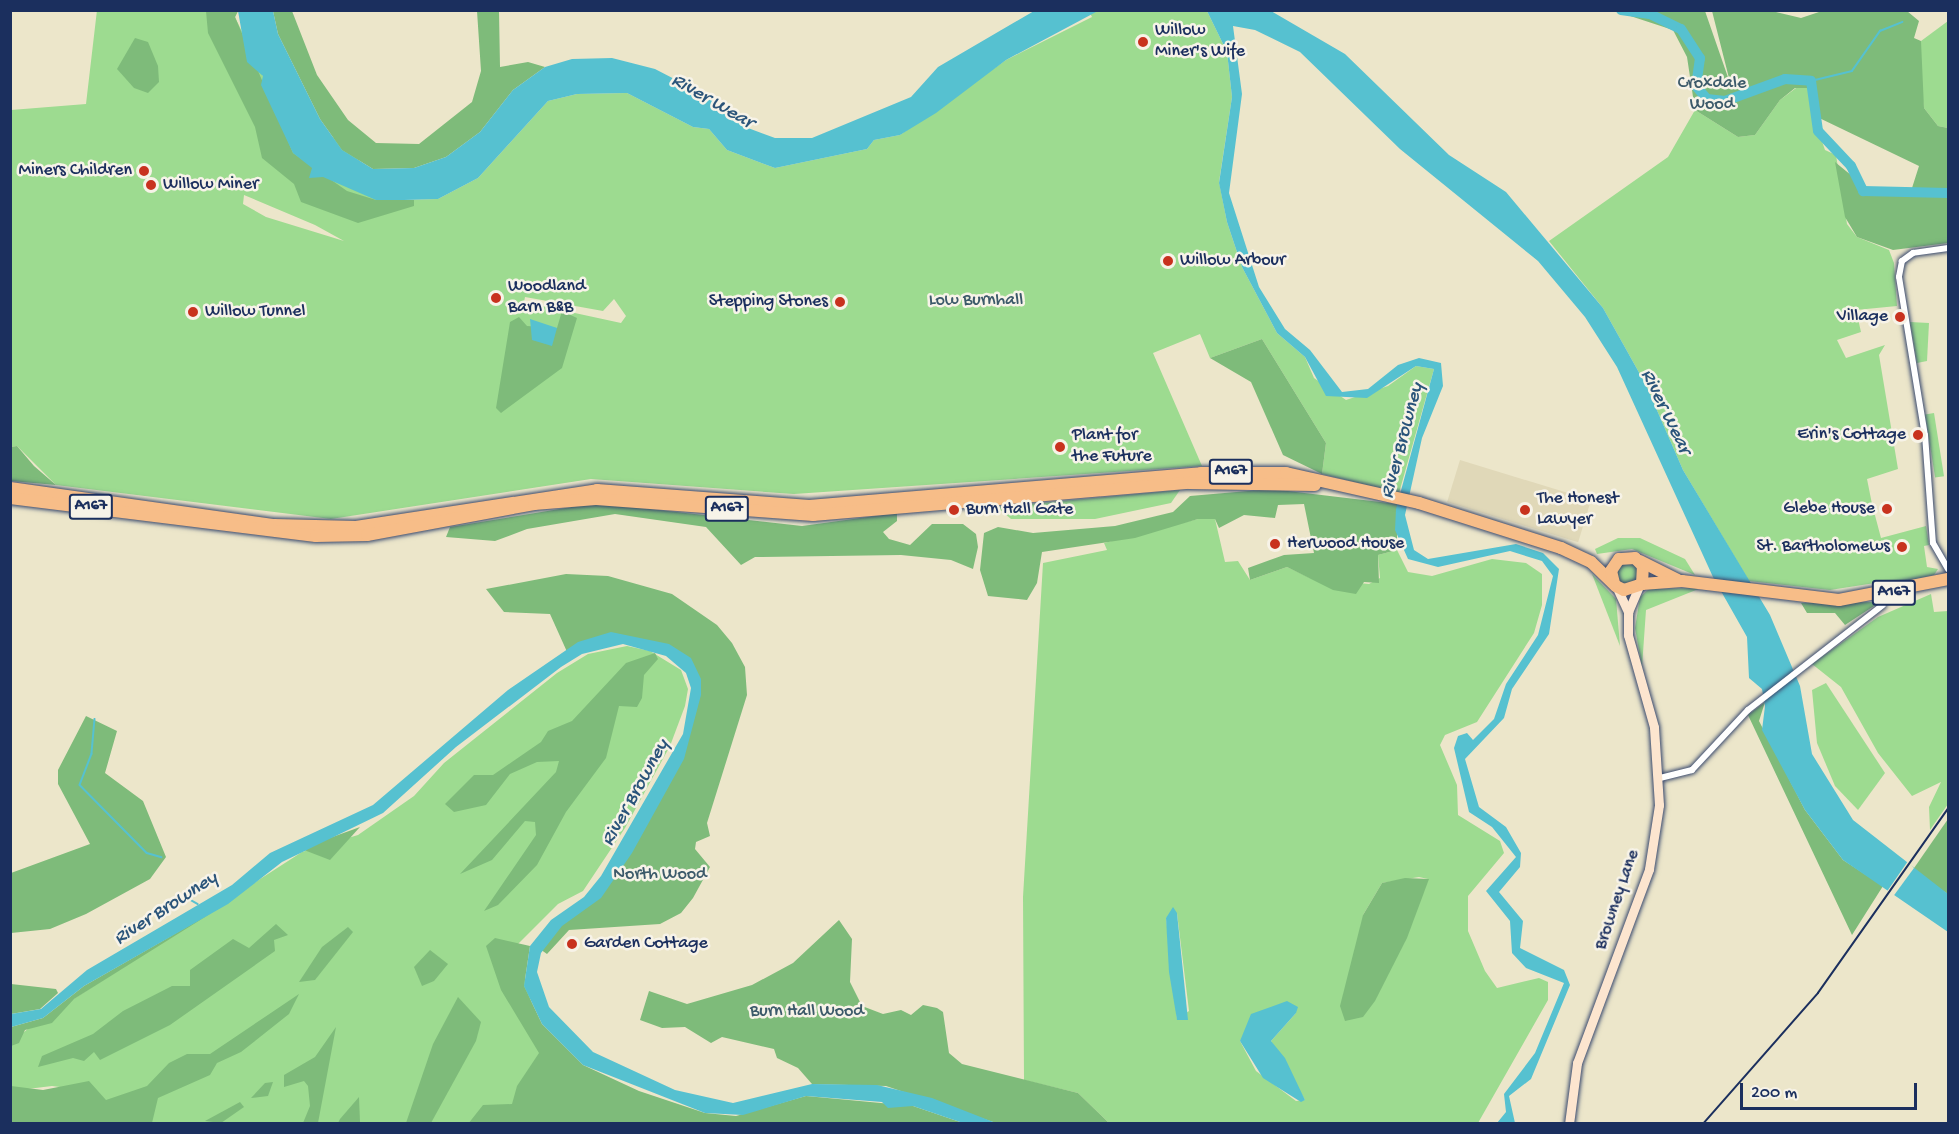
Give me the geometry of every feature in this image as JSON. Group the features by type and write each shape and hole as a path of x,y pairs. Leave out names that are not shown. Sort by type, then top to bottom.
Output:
{"highway":[{"name":"A167","path":"10,488 299,527 356,527 597,490 809,506 1201,473 1286,473 1419,503 1561,548 1591,562 1615,584 1640,586 1682,581"},
{"name":"A167","path":"10,498 316,537 367,535 534,504 596,499 813,514 1237,481 1352,487"},
{"name":"A167","path":"1591,562 1615,563 1624,557 1640,561 1682,581 1799,596 1856,600 1948,579"},
{"path":"1640,561 1645,570 1640,586"},
{"path":"1615,563 1615,584"}],"main road":[{"path":"1615,584 1628,612"},
{"path":"1628,612 1640,586"},
{"name":"Browney Lane","path":"1569,1124 1577,1063 1649,869 1660,778 1654,727 1629,644 1628,612"}],"street":[{"path":"1948,248 1913,253 1902,261 1901,292 1925,435 1933,543 1948,569"},
{"path":"1660,778 1692,770 1761,700 1798,668 1883,606"}],"shaded area":[{"path":"1460,460 1591,500 1578,542 1447,502"}],"green space":[{"name":"Low Burnhall","path":"97,10 238,11 235,17 263,76 404,200 438,199 478,178 548,101 577,94 627,93 693,127 709,129 727,150 775,168 867,149 874,140 900,135 1006,60 1092,17 1089,11 1207,11 1227,52 1232,97 1219,182 1227,222 1242,267 1277,333 1305,357 1314,378 1346,400 1388,386 1416,366 1434,369 1399,493 1322,474 1326,443 1262,339 1210,358 1200,334 1153,353 1202,466 794,494 591,479 331,519 56,485 17,446 11,447 11,110 86,104","holes":["244,195 315,225 344,241 266,217 243,204","525,297 603,311 614,299 626,316 621,323 524,302"]},
{"path":"206,11 238,11 235,17 293,153 347,191 376,200 414,200 414,206 358,223 301,202 294,184 262,158 255,127 208,33"},
{"path":"273,11 292,11 317,75 348,120 376,143 419,144 472,102 481,71 477,11 499,11 500,67 528,62 545,67 513,90 480,132 446,157 414,168 373,169 342,150 320,119 278,34"},
{"name":"Croxdale Wood","path":"1615,11 1705,11 1731,86 1712,11 1772,11 1801,18 1822,11 1907,11 1919,21 1914,38 1921,41 1924,108 1938,126 1948,128 1948,243 1893,250 1857,237 1845,217 1835,162 1868,189 1912,188 1919,166 1813,115 1812,88 1795,88 1780,100 1755,135 1738,137 1695,110 1687,57 1673,30"},
{"path":"1948,21 1948,128 1938,126 1924,108 1918,67 1921,41"},
{"path":"135,38 148,42 158,66 159,82 148,93 134,88 117,69"},
{"path":"1796,88 1812,88 1813,115 1825,150 1836,155 1847,224 1857,237 1889,250 1894,263 1897,306 1856,310 1861,332 1837,340 1846,358 1885,345 1879,355 1898,469 1867,479 1872,504 1881,538 1926,526 1929,545 1924,546 1927,567 1938,569 1934,575 1877,588 1875,583 1830,590 1749,581 1683,470 1646,385 1603,308 1549,241 1668,157 1695,110 1738,137 1755,135 1780,100"},
{"path":"562,311 577,318 562,368 501,413 496,408 510,322 519,317 527,326 557,328"},
{"path":"1910,322 1929,323 1927,361 1917,363"},
{"path":"1262,339 1326,443 1322,474 1283,455 1251,382 1210,358"},
{"path":"1934,413 1944,476 1935,478 1925,414"},
{"path":"17,446 34,466 56,485 11,481 11,447"},
{"path":"1271,489 1397,504 1397,550 1378,555 1379,583 1364,582 1356,594 1333,590 1287,567 1250,580 1248,568 1284,555 1314,553 1304,504 1278,505 1275,518 1244,515 1219,528 1215,519 1198,519 1135,538 1042,552 1037,583 1027,600 988,596 980,570 984,533 998,527 1033,533 1115,526 1173,512 1190,496"},
{"path":"1180,490 1171,503 1095,519 1011,519 997,507"},
{"path":"596,503 802,526 897,513 897,521 883,532 889,539 910,545 932,524 963,524 976,534 978,547 973,569 951,560 901,555 755,557 741,565 706,527 615,514 527,529 495,541 446,537 450,527"},
{"path":"1198,519 1215,519 1225,562 1238,561 1250,580 1287,567 1310,578 1369,584 1380,578 1378,555 1397,550 1408,572 1432,576 1492,559 1526,563 1542,574 1542,605 1534,633 1477,722 1445,735 1440,745 1457,785 1458,815 1500,841 1504,853 1468,896 1468,931 1485,971 1497,988 1539,978 1548,982 1548,1000 1478,1123 1109,1123 1078,1093 1024,1080 1023,897 1043,563 1107,550 1104,543","holes":["1419,877 1428,879 1363,915 1382,883","1177,913 1189,1011 1177,1019 1166,918","1296,1013 1271,1041 1305,1100 1296,1101 1256,1071 1240,1041"]},
{"path":"1618,538 1640,538 1685,559 1695,575 1632,549 1597,554 1595,549"},
{"path":"1621,562 1637,564 1639,580 1622,585 1616,577"},
{"name":"North Wood","path":"566,574 608,576 672,594 717,625 732,643 745,667 747,695 707,823 710,836 696,842 695,849 710,867 693,898 681,913 660,924 569,930 547,954 537,947 545,933 585,906 682,753 695,691 680,659 621,638 568,654 550,614 504,612 486,589"},
{"path":"1592,574 1616,599 1620,646"},
{"path":"1701,588 1646,610 1642,667 1635,628 1640,597 1649,589"},
{"path":"1931,594 1934,612 1948,611 1948,804 1930,830 1929,807 1941,782 1912,796 1878,753 1841,687 1812,664 1878,617"},
{"path":"1880,602 1845,625 1835,613 1807,613 1801,603"},
{"path":"627,646 650,651 681,670 688,689 685,706 670,746 625,828 583,891 558,904 517,945 543,1052 518,1123 123,1123 92,1091 52,1086 11,1091 10,1044 30,1027 302,852 358,835 414,796 444,763 557,673 588,654"},
{"path":"655,653 658,659 644,675 642,698 637,707 619,706 606,758 566,812 537,865 498,905 484,911 536,835 535,822 525,821 492,860 460,874 556,772 559,761 537,762 510,774 486,805 454,812 445,804 474,775 493,775 541,742 548,731 572,721 626,663"},
{"path":"1826,683 1885,773 1858,810 1835,786 1817,743 1812,690"},
{"path":"1765,702 1759,721 1805,810 1843,860 1883,886 1852,935 1748,715"},
{"path":"86,716 117,731 105,773 143,801 166,857 150,879 86,914 50,929 11,933 11,873 90,844 58,784 58,770"},
{"path":"1948,819 1948,894 1912,871"},
{"path":"360,827 330,860 304,850 327,839"},
{"path":"1405,878 1429,879 1407,938 1375,1001 1363,1017 1345,1021 1340,1006 1363,915 1382,883"},
{"path":"213,912 74,999 52,1023 25,1030 19,1043 11,1046 11,1027 43,1018 84,986"},
{"name":"Burn Hall Wood","path":"839,920 852,939 850,982 862,1006 883,1014 901,1010 911,1015 923,1005 937,1008 943,1012 949,1053 962,1064 1078,1093 1109,1123 996,1123 886,1086 812,1084 798,1068 777,1058 774,1049 722,1037 711,1043 685,1027 662,1028 640,1020 649,991 687,1004 752,985 793,963"},
{"path":"276,924 288,935 274,940 275,951 170,1025 100,1060 94,1052 84,1061 73,1058 38,1067 42,1056 93,1034 123,1011 172,986 190,986 190,970 233,939 249,948"},
{"path":"348,927 353,932 315,980 299,982 322,947"},
{"path":"495,938 530,946 524,986 542,1024 583,1065 639,1091 705,1113 736,1116 806,1096 913,1106 963,1123 468,1124 483,1105 512,1104 517,1086 539,1053 501,990 486,946"},
{"path":"430,950 448,964 434,981 422,986 414,967"},
{"path":"11,984 56,989 58,993 40,1009 11,1014"},
{"path":"299,994 289,1014 241,1052 217,1063 210,1075 158,1098 152,1123 11,1123 11,1086 43,1090 89,1081 106,1100 147,1086 169,1063 187,1054 210,1054"},
{"path":"458,997 481,1022 476,1041 431,1123 406,1123 433,1044"},
{"path":"336,1027 318,1123 303,1123 310,1106 308,1086 304,1081 284,1087 284,1075 315,1057"},
{"path":"273,1082 268,1096 251,1098 265,1083"},
{"path":"359,1097 360,1122 338,1123 340,1119"},
{"path":"240,1102 244,1107 221,1123 205,1121"}],"water":[{"name":"River Wear","path":"238,11 273,11 278,34 320,119 342,150 373,169 414,168 446,157 480,132 513,90 545,67 572,59 612,58 655,69 713,99 748,128 775,138 812,138 911,97 938,67 1034,11 1096,12 1006,60 936,113 900,135 874,140 867,149 775,168 727,150 709,129 693,127 627,93 577,94 548,101 478,178 438,199 376,200 323,177 309,178 312,168 293,153 261,85 263,76 247,62"},
{"path":"1207,11 1271,11 1345,54 1449,155 1506,192 1603,308 1646,385 1683,470 1770,615 1800,686 1812,754 1853,820 1948,894 1948,932 1843,860 1805,810 1762,730 1765,706 1762,689 1749,678 1747,637 1713,577 1617,367 1585,317 1538,261 1400,149 1300,52 1255,30 1233,26 1242,94 1229,193 1259,287 1285,329 1310,350 1342,392 1368,389 1398,365 1419,358 1441,363 1443,386 1422,438 1405,515 1414,550 1428,559 1516,544 1543,553 1559,569 1549,634 1512,689 1504,718 1465,759 1479,807 1506,827 1521,853 1520,867 1499,892 1523,921 1520,948 1564,970 1570,985 1531,1079 1509,1096 1515,1123 1497,1123 1506,1112 1504,1094 1535,1053 1564,983 1526,968 1512,953 1510,921 1486,891 1516,857 1492,827 1469,812 1454,748 1458,736 1467,733 1473,740 1494,719 1506,684 1538,635 1553,576 1542,561 1510,551 1438,567 1408,559 1395,530 1396,509 1434,369 1416,366 1367,398 1326,396 1305,357 1277,333 1242,267 1227,222 1219,183 1232,97 1227,52"},
{"path":"530,319 557,328 552,346 532,340"},
{"path":"611,632 669,644 691,658 701,679 701,695 684,759 632,853 601,898 562,926 541,953 537,972 549,1007 593,1052 675,1090 733,1103 812,1084 877,1085 932,1098 996,1123 963,1123 913,1106 888,1108 882,1102 806,1096 743,1115 705,1113 583,1065 542,1024 524,986 530,946 551,920 584,897 601,876 683,734 691,688 686,673 666,656 623,644 582,654 561,667 456,747 383,813 282,862 228,904 84,986 43,1018 11,1027 11,1014 41,1009 87,970 232,885 270,853 373,805 508,690 578,642"},
{"path":"1173,907 1177,913 1188,1020 1177,1020 1169,972 1166,918"},
{"path":"1287,1001 1298,1007 1296,1013 1271,1041 1285,1058 1305,1100 1301,1102 1263,1078 1240,1041 1251,1014"}],"pier":[{"path":"1908,861 1914,868 1892,898 1886,893"}],"waterway":[{"path":"1621,10 1650,14 1681,29 1700,58 1696,86 1707,99 1725,101 1785,79 1811,81 1818,131 1851,166 1863,191 1948,193"},
{"path":"1811,81 1852,71 1880,31 1902,22"},
{"path":"95,719 92,754 80,785 147,853 161,857"},
{"name":"River Browney","path":"189,899 198,904"}],"railway":[{"path":"1703,1124 1818,993 1948,809"}],"place":[{"name":"Willow Miner's Wife","path":"1143,42"},
{"name":"Miners Children","path":"144,171"},
{"name":"Willow Miner","path":"151,185"},
{"name":"Willow Arbour","path":"1168,261"},
{"name":"Woodland Barn B&B","path":"496,298"},
{"name":"Stepping Stones","path":"840,302"},
{"name":"Willow Tunnel","path":"193,312"},
{"name":"Village","path":"1900,317"},
{"name":"Erin's Cottage","path":"1918,435"},
{"name":"Plant for the Future","path":"1060,447"},
{"name":"Glebe House","path":"1887,509"},
{"name":"Burn Hall Gate","path":"954,510"},
{"name":"The Honest Lawyer","path":"1525,510"},
{"name":"Herwood House","path":"1275,544"},
{"name":"St. Bartholomews","path":"1902,547"},
{"name":"Garden Cottage","path":"572,944"}]}
